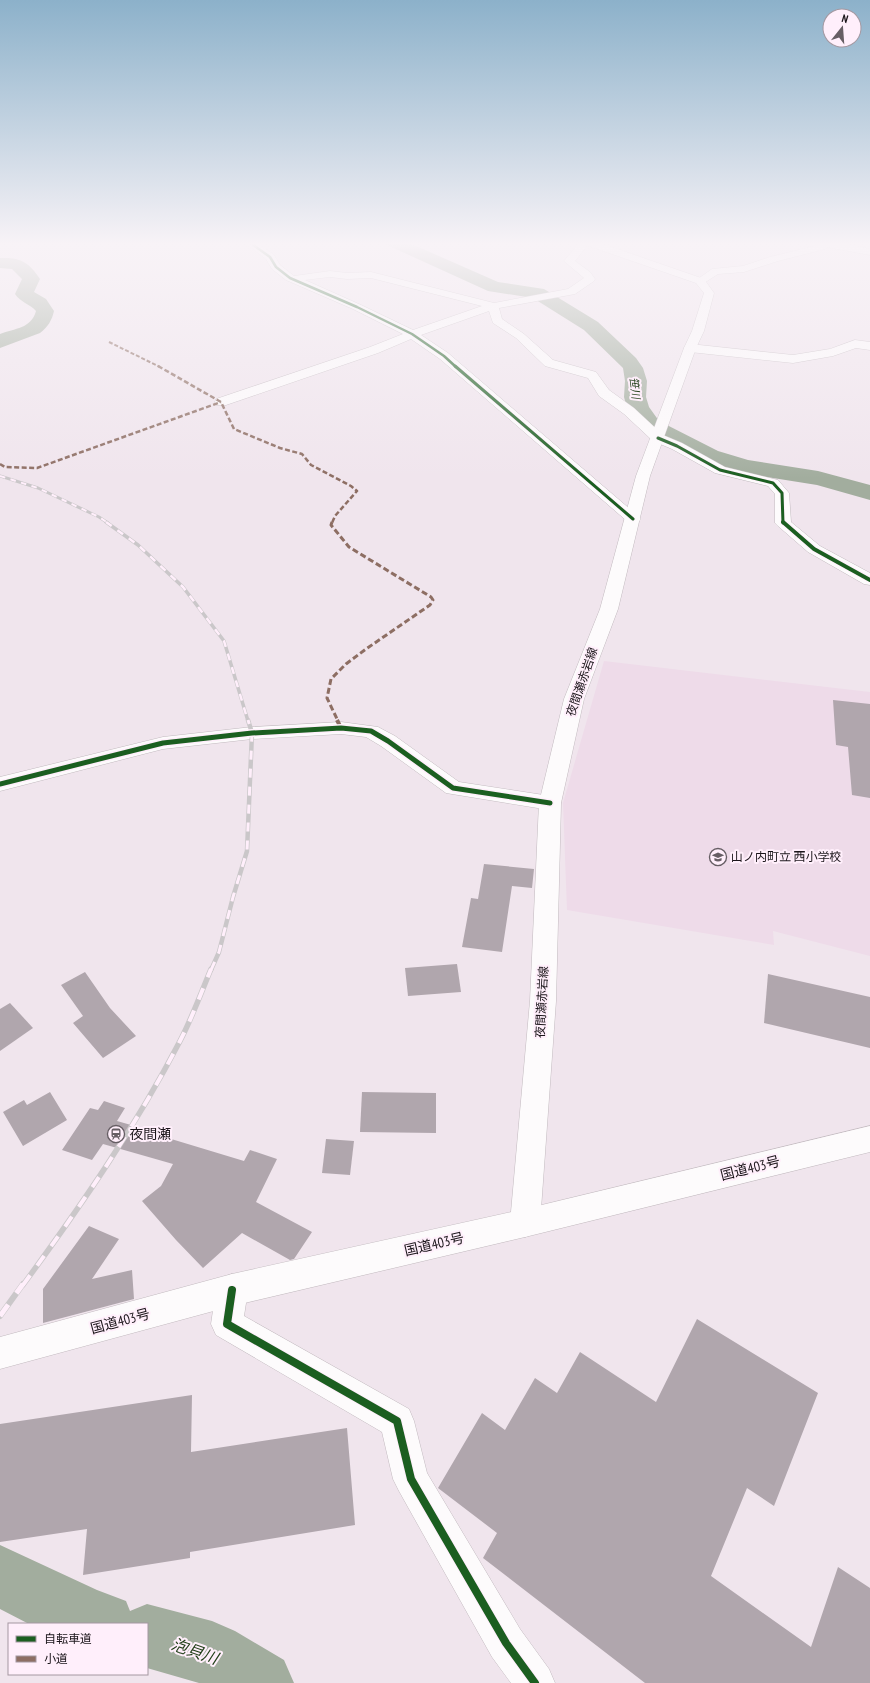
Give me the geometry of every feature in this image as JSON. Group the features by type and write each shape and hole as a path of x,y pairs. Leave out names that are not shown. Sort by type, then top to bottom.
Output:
{"main road":[{"path":"385,321 412,334 444,356 633,519"},
{"path":"221,402 374,350 412,334 451,321"},
{"path":"497,321 520,336 549,363 592,375 604,393 676,446 720,470 773,483 782,493 782,523 814,549 870,580"},
{"name":"夜間瀬赤岩線","path":"525,1223 543,1001 550,803 574,699 609,608 643,476 701,321"},
{"path":"690,348 793,359 833,352 855,344 870,346"},
{"path":"0,784 163,743 252,733 341,728 371,731 388,740 453,788 550,803"},
{"name":"国道403号","path":"0,1353 232,1290 525,1223 870,1139"},
{"path":"232,1290 227,1324 397,1421 411,1478 506,1643 535,1683"}],"shaded area":[{"name":"山ノ内町立 西小学校","path":"604,661 870,692 870,956 773,931 774,945 567,910 563,803"}],"building":[{"path":"833,700 870,704 870,798 852,795 848,747 836,745"},
{"path":"484,864 534,869 532,888 512,886 502,952 462,947 471,898 478,899"},
{"path":"457,964 461,992 408,996 405,968"},
{"path":"85,972 110,1008 136,1036 103,1058 73,1023 83,1016 61,985"},
{"path":"768,974 870,997 870,1048 764,1023"},
{"path":"10,1003 33,1028 0,1051 0,1009"},
{"path":"50,1092 67,1120 23,1146 3,1112 24,1100 27,1105"},
{"path":"362,1092 436,1093 436,1133 360,1132"},
{"path":"104,1101 125,1108 117,1121 159,1133 158,1135 244,1161 250,1150 277,1159 256,1202 312,1232 294,1259 290,1260 242,1233 203,1268 142,1201 161,1186 173,1164 103,1144 92,1160 62,1150 90,1108 98,1110"},
{"path":"326,1139 354,1141 350,1175 322,1173"},
{"path":"89,1226 119,1239 92,1279 132,1270 134,1299 43,1323 43,1289"},
{"path":"697,1319 818,1393 774,1506 747,1488 711,1576 811,1647 838,1567 870,1588 870,1683 645,1683 483,1558 497,1533 438,1488 482,1413 505,1430 535,1378 557,1393 580,1352 656,1402"},
{"path":"192,1395 191,1452 347,1428 355,1525 190,1552 190,1558 83,1575 87,1529 0,1542 0,1424"}],"waterway":[{"path":"0,342 6,338 34,329 42,321"},
{"name":"笹川","path":"582,321 591,326 629,362 633,368 636,381 635,397 638,408 651,426 710,456 745,467 818,478 870,493"},
{"name":"泡貝川","path":"0,1576 89,1620 100,1623"},
{"name":"泡貝川","path":"148,1636 212,1654 261,1683"}],"railway":[{"path":"0,476 38,488 99,517 108,523"},
{"path":"106,522 138,545 183,587 224,641 248,721"},
{"path":"211,970 219,952 233,897 247,851 252,733 248,720"},
{"path":"23,1285 86,1196 126,1136 163,1073 184,1032 211,969"},
{"path":"0,1316 23,1284"}],"marked path":[{"path":"109,342 165,369 221,402 234,429 280,448 302,454 311,465 351,486 357,491 335,516 331,525 337,534 349,547 431,597 433,600 430,605 346,664 331,679 327,698 341,728"},
{"path":"0,464 5,467 37,468 221,402"}],"cycle path":[{"path":"385,321 412,334 444,356 633,519"},
{"path":"658,438 677,446 720,470 773,483 782,493 783,523 814,549 870,580"},
{"path":"0,784 163,743 252,733 341,728 371,731 388,741 453,788 550,803"},
{"path":"232,1290 227,1324 397,1421 411,1479 506,1643 535,1683"}],"place":[{"name":"山ノ内町立 西小学校","path":"718,857"},
{"name":"夜間瀬","path":"116,1134"}]}
